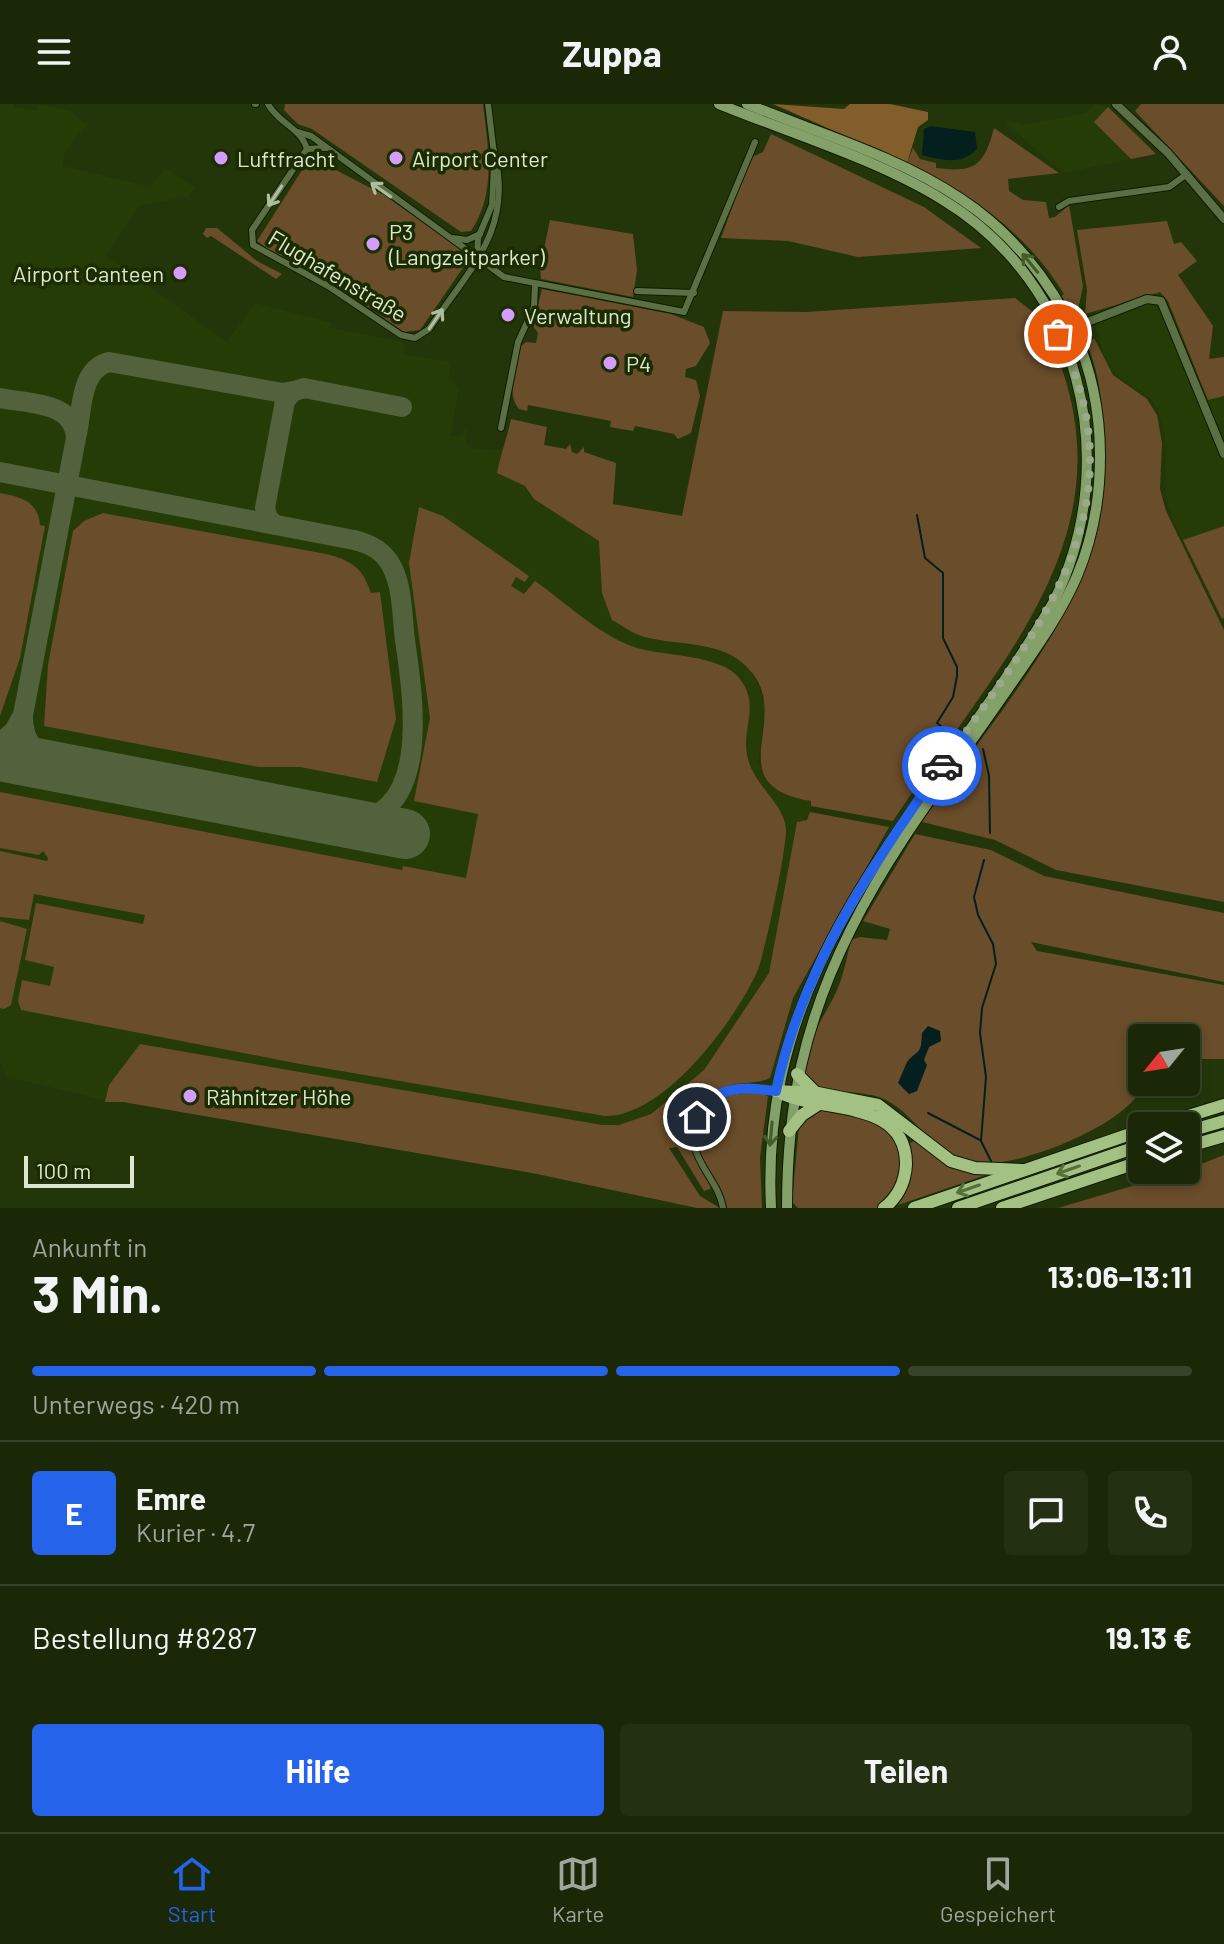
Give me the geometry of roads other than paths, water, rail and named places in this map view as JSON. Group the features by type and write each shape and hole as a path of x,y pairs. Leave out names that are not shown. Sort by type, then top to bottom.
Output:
{"highway":[{"path":"797,1074 818,1099 868,1101 889,1110 936,1152 959,1164 1022,1170"},
{"path":"776,1091 868,1113 888,1123 899,1136 905,1172 897,1195 884,1208"},
{"path":"789,1131 818,1099"},
{"path":"1200,1112 1224,1105"},
{"path":"1200,1128 1224,1121"},
{"path":"914,1208 1128,1135"},
{"path":"1200,1143 1224,1136"},
{"path":"958,1208 1128,1150"},
{"path":"1002,1208 1128,1166"}],"main road":[{"path":"719,104 905,180 956,208 985,230 1012,258 1058,334 1081,390 1088,430 1087,494 1074,554 1046,615 899,827 844,917 798,1011 776,1091 769,1151 771,1208"},
{"path":"747,104 896,165 964,201 1001,230 1033,266 1072,328 1091,380 1100,450 1098,495 1089,540 1077,575 1055,621 876,884 823,991 793,1095 787,1208"},
{"path":"1058,334 1072,328"}],"street":[{"path":"268,104 278,118 297,132 311,136 511,280 684,312 755,142"},
{"name":"Flughafenstraße","path":"307,149 252,230 253,245 328,286 401,335 415,338 429,329 477,258 500,212 501,187 488,104"},
{"path":"1116,104 1187,174 1224,219"},
{"path":"297,132 307,149 325,148"},
{"name":"Flughafenstraße","path":"477,258 480,234 492,205 494,151"},
{"path":"1059,207 1069,201 1169,187 1187,174"},
{"path":"449,238 467,240 480,234"},
{"path":"501,428 518,342 534,307 535,285"},
{"path":"637,291 694,293"},
{"path":"1072,328 1147,299 1161,301 1224,454"},
{"path":"723,1208 716,1184 694,1145 697,1117 715,1095 731,1088 776,1091"}],"water":[{"path":"931,126 975,132 977,149 958,160 922,155 924,129"},
{"path":"928,1026 940,1031 941,1041 929,1047 924,1060 927,1065 917,1091 909,1094 898,1083 907,1062 919,1051 922,1033"}],"waterway":[{"path":"917,515 925,558 943,573 943,638 957,667 953,697 937,723 947,731"},
{"path":"983,749 989,776 990,833"},
{"path":"984,860 974,897 978,915 993,944 996,964 982,1008 980,1033 986,1077 981,1141 991,1161"},
{"path":"928,1113 980,1140"}],"place":[{"name":"Luftfracht","path":"221,158"},
{"name":"Airport Center","path":"396,158"},
{"name":"P3 (Langzeitparker)","path":"373,244"},
{"name":"Airport Canteen","path":"180,273"},
{"name":"Verwaltung","path":"508,315"},
{"name":"P4","path":"610,363"},
{"name":"Rähnitzer Höhe","path":"190,1096"}]}
